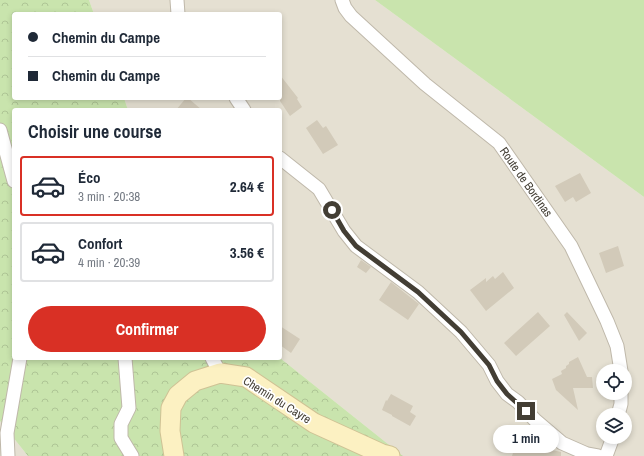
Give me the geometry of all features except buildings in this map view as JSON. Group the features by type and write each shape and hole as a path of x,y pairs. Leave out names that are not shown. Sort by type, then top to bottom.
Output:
{"street":[{"path":"177,0 178,12"},
{"name":"Route de Bordinas","path":"342,0 345,8 351,16 419,79 499,143 571,246 607,321 617,346 620,364"},
{"path":"0,130 12,174"},
{"path":"282,160 319,189 344,231 356,246 418,292 461,332 489,365 497,381 507,394 518,402 535,420 562,443 587,454 598,456"},
{"path":"8,456 7,432 20,360"},
{"path":"126,360 129,408 120,424 121,438 132,456"},
{"name":"Chemin du Cayre","path":"174,456 170,431 171,408 178,395 216,365 246,377 314,423 382,454 390,456"},
{"path":"606,456 610,444"}],"shaded area":[{"path":"89,0 375,0 644,197 644,456 403,456 282,360 282,108 127,108 125,100 282,100 282,12 93,12"},
{"path":"0,421 28,456 0,456"}],"green space":[{"path":"0,0 89,0 93,12 12,12 12,100 125,100 127,108 12,108 12,360 282,360 403,456 28,456 0,421"},
{"path":"375,0 644,0 644,197"}],"route":[{"path":"332,210 344,231 356,246 418,292 461,332 489,365 497,381 507,394 518,402 526,411"}]}
